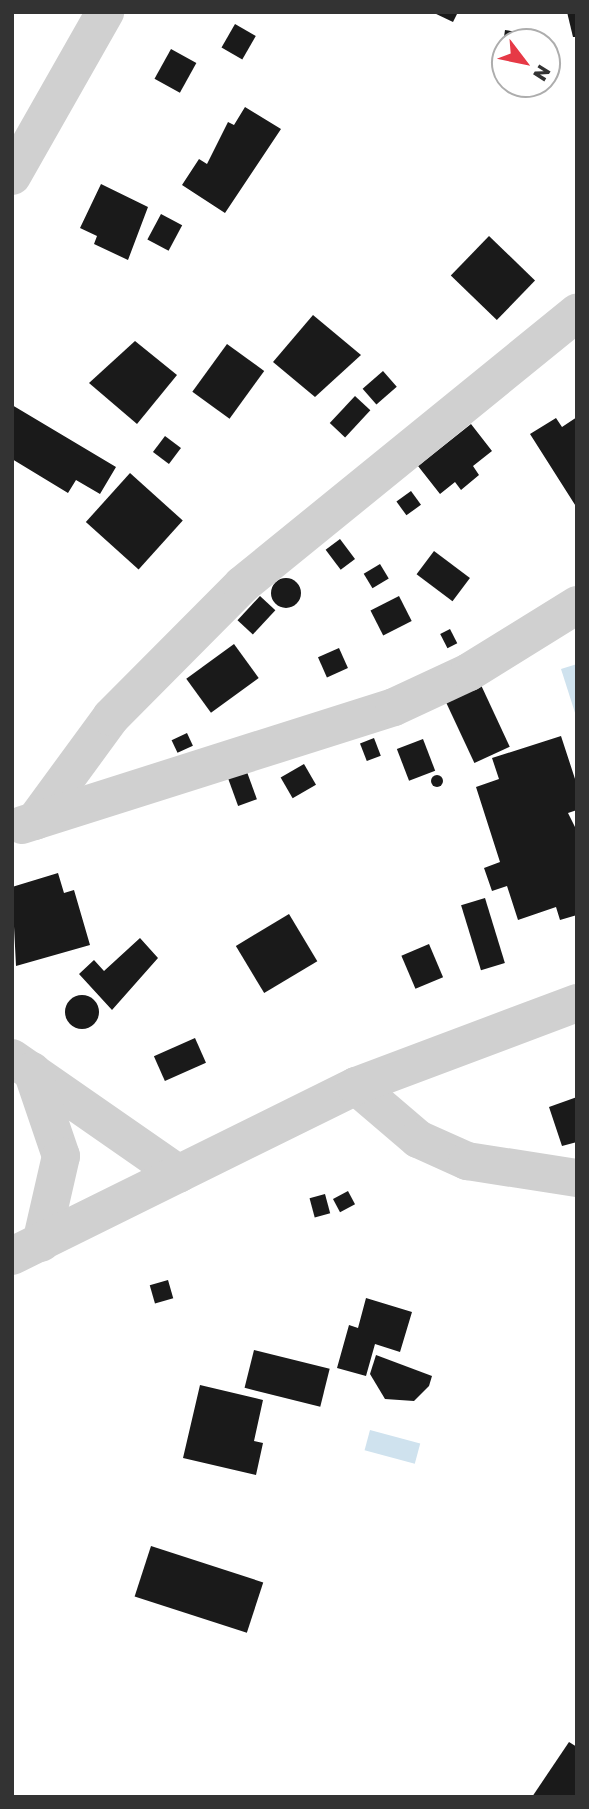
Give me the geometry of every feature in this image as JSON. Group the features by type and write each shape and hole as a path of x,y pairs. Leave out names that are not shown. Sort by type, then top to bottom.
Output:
{"street":[{"path":"12,176 106,12"},
{"path":"24,825 111,717 243,585 577,313"},
{"path":"24,825 394,708 469,672 577,606"},
{"path":"27,1249 356,1086 577,1003"},
{"path":"22,1065 179,1174"},
{"path":"22,1065 61,1156 27,1249"},
{"path":"356,1086 418,1139 467,1161 577,1178"}],"water":[{"path":"577,664 577,719 561,669"},
{"path":"370,1430 420,1443 415,1464 365,1450"}],"building":[{"path":"432,12 458,12 453,22"},
{"path":"567,12 577,12 577,37 573,37"},
{"path":"235,24 256,36 242,59 222,47"},
{"path":"171,49 196,63 180,93 155,79"},
{"path":"245,107 281,129 225,213 182,185 199,159 207,164 228,122 234,125"},
{"path":"101,184 148,207 128,260 94,244 97,236 80,228"},
{"path":"161,214 182,225 169,251 147,240"},
{"path":"489,236 535,280 497,320 451,276"},
{"path":"313,315 361,355 315,397 273,362"},
{"path":"135,341 177,375 137,424 89,383"},
{"path":"227,344 264,371 230,419 192,392"},
{"path":"383,371 397,387 376,405 363,389"},
{"path":"355,396 370,410 345,437 330,423"},
{"path":"12,405 116,467 100,494 76,480 68,493 12,459"},
{"path":"577,417 577,508 530,434 556,418 562,427"},
{"path":"471,424 492,451 473,466 479,475 461,490 455,482 440,494 418,466"},
{"path":"165,436 181,448 169,464 153,452"},
{"path":"130,473 183,521 139,570 86,522"},
{"path":"411,491 421,505 406,515 396,502"},
{"path":"340,539 355,559 341,570 326,550"},
{"path":"434,551 470,578 452,601 417,574"},
{"path":"380,564 389,579 372,588 364,574"},
{"path":"286,578 297,582 301,593 297,604 286,608 275,604 271,593 275,582"},
{"path":"260,596 275,610 253,634 237,620"},
{"path":"399,596 412,621 383,635 370,611"},
{"path":"450,629 457,643 447,648 440,634"},
{"path":"234,644 259,678 211,713 186,679"},
{"path":"339,648 348,668 327,677 318,657"},
{"path":"481,685 510,747 474,763 446,701"},
{"path":"187,733 193,746 178,753 172,740"},
{"path":"561,736 577,785 577,810 568,813 577,831 577,915 560,920 556,907 518,920 507,886 492,891 484,868 500,862 476,787 499,779 492,758"},
{"path":"374,738 381,756 367,761 360,743"},
{"path":"423,739 435,771 409,781 397,749"},
{"path":"304,764 316,785 293,798 281,778"},
{"path":"247,772 257,799 238,806 228,779"},
{"path":"432,776 442,776 442,786 432,786"},
{"path":"58,873 64,893 74,890 90,945 16,966 12,887"},
{"path":"485,898 505,963 481,970 461,905"},
{"path":"289,914 317,961 264,993 236,946"},
{"path":"140,938 158,958 112,1010 79,974 94,960 104,971"},
{"path":"429,944 443,977 415,989 401,956"},
{"path":"82,995 94,1000 99,1012 94,1024 82,1029 70,1024 65,1012 70,1000"},
{"path":"195,1038 206,1063 165,1081 154,1056"},
{"path":"577,1097 577,1142 562,1146 549,1107"},
{"path":"348,1191 355,1204 340,1212 333,1199"},
{"path":"325,1194 330,1213 315,1217 310,1198"},
{"path":"168,1280 173,1298 155,1304 150,1285"},
{"path":"366,1298 412,1312 400,1352 375,1344 366,1376 337,1368 349,1325 358,1328"},
{"path":"254,1350 330,1369 320,1407 245,1388"},
{"path":"376,1355 432,1376 429,1386 414,1401 385,1399 370,1374"},
{"path":"200,1385 263,1400 254,1441 263,1443 256,1475 183,1458"},
{"path":"151,1546 263,1582 247,1633 135,1596"},
{"path":"569,1742 577,1747 577,1797 532,1797"}]}
